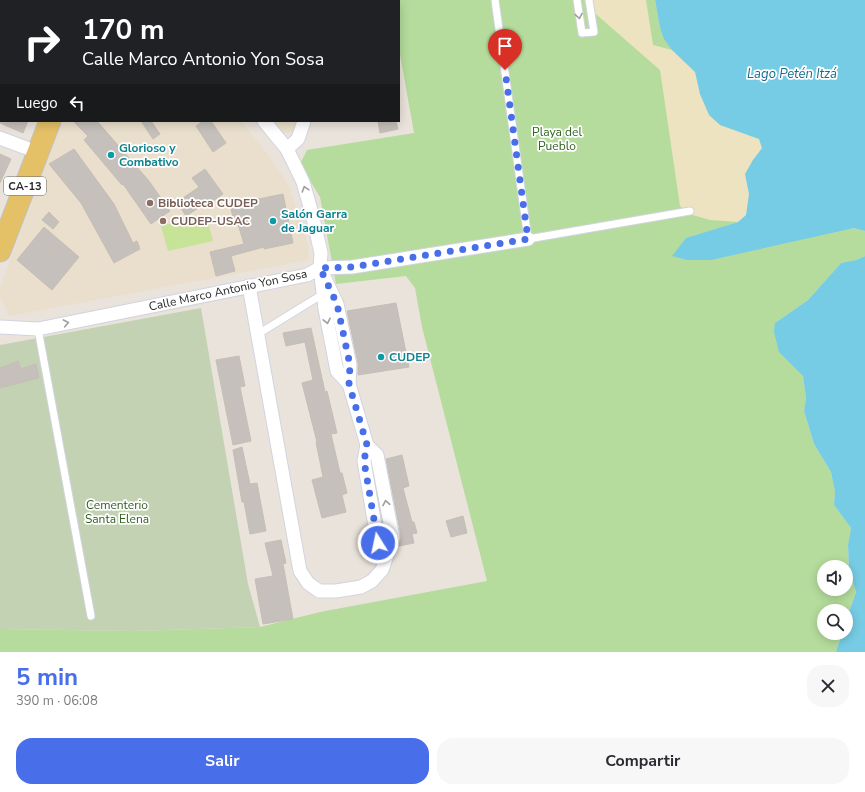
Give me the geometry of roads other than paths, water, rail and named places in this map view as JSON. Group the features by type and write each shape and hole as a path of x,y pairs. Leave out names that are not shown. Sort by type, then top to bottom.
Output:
{"main road":[{"name":"CA-13","path":"0,216 29,149 39,122"},
{"name":"CA-13","path":"0,251 50,122"}],"street":[{"path":"265,122 287,149 303,182 321,253 320,268 324,309 337,371 349,384"},
{"path":"287,149 298,139 304,122"},
{"path":"0,138 29,149"},
{"name":"Calle Marco Antonio Yon Sosa","path":"0,327 38,329 307,275 320,268 352,267 528,239"},
{"path":"249,286 300,571 308,583 319,591 336,591 361,587 372,580 382,570 387,554 378,543 364,461 367,445 349,384 350,365 337,304 320,268"}],"lane":[{"path":"495,0 528,239 690,210"},
{"path":"577,0 582,33 594,32 589,0"},
{"path":"258,334 323,294"},
{"path":"38,329 90,616"}],"water":[{"name":"Lago Petén Itzá","path":"655,0 865,0 865,231 854,228 711,260 687,260 672,256 686,238 738,222 746,215 749,194 745,174 762,148 759,139 720,125 709,115 700,94 695,72 672,50 664,39 660,28"},
{"path":"865,256 865,652 836,652 840,640 853,640 852,604 856,592 853,583 853,560 849,560 848,545 851,528 834,505 835,492 831,472 814,444 804,411 806,398 803,376 779,352 774,332 775,323 808,300 841,263 856,260"}],"place":[{"name":"Glorioso y Combativo","path":"111,155"},
{"name":"Biblioteca CUDEP","path":"150,203"},
{"name":"CUDEP-USAC","path":"163,221"},
{"name":"Salón Garra de Jaguar","path":"273,221"},
{"name":"CUDEP","path":"381,357"}],"park label":[{"name":"Playa del Pueblo","path":"557,139"},
{"name":"Cementerio Santa Elena","path":"117,512"}]}
